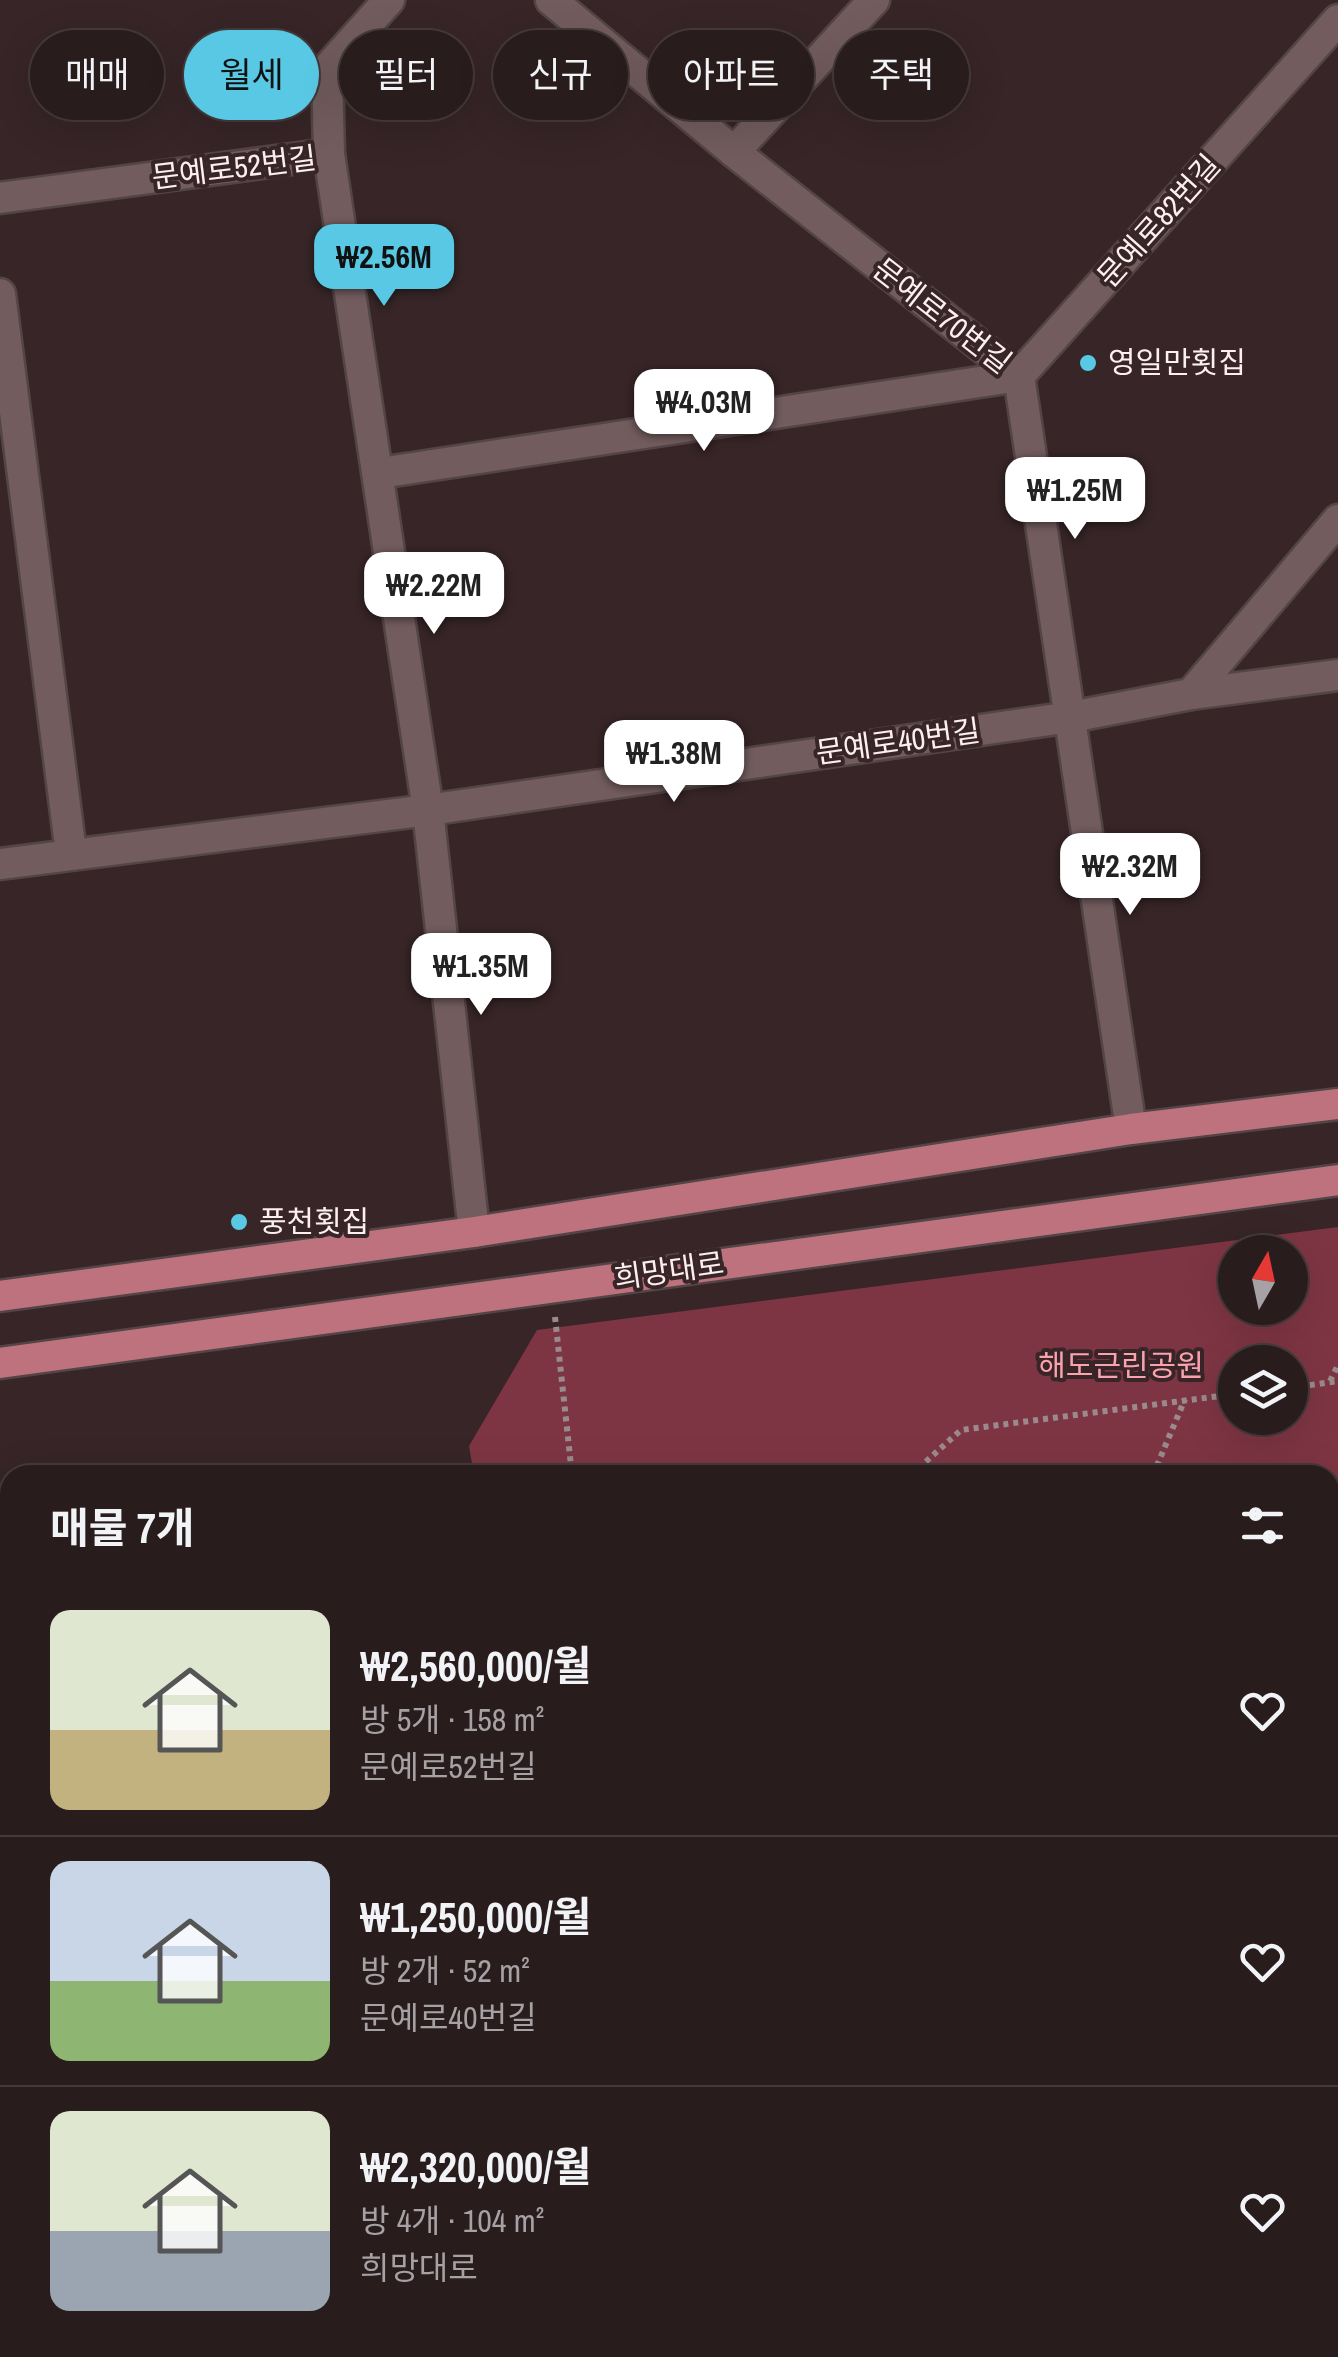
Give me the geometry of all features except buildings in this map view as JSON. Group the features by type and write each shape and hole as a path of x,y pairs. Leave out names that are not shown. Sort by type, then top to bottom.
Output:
{"main road":[{"path":"0,1296 474,1232 1131,1129 1338,1104"},
{"name":"희망대로","path":"0,1363 1338,1180"}],"street":[{"path":"329,154 327,69 389,0"},
{"name":"문예로70번길","path":"552,0 734,152 1019,376"},
{"path":"734,152 874,0"},
{"name":"문예로82번길","path":"1019,376 1338,20"},
{"name":"문예로52번길","path":"0,198 329,154 380,473"},
{"path":"0,294 71,853"},
{"path":"1019,376 1131,1129"},
{"name":"문예로70번길","path":"380,473 1019,376"},
{"path":"380,473 428,810 474,1232"},
{"path":"1191,694 1338,520"},
{"name":"문예로40번길","path":"0,864 428,810 1338,675"}],"path":[{"path":"552,1288 571,1465"},
{"path":"1308,1385 1334,1381 1338,1365"},
{"path":"922,1465 961,1430 1218,1396"},
{"path":"1157,1465 1185,1399"}],"green space":[{"name":"해도근린공원","path":"1338,1227 1338,1465 472,1465 469,1446 537,1330 1218,1242 1218,1325 1308,1325 1308,1235 1276,1235"}],"place":[{"name":"영일만횟집","path":"1088,363"},
{"name":"풍천횟집","path":"239,1222"}]}
